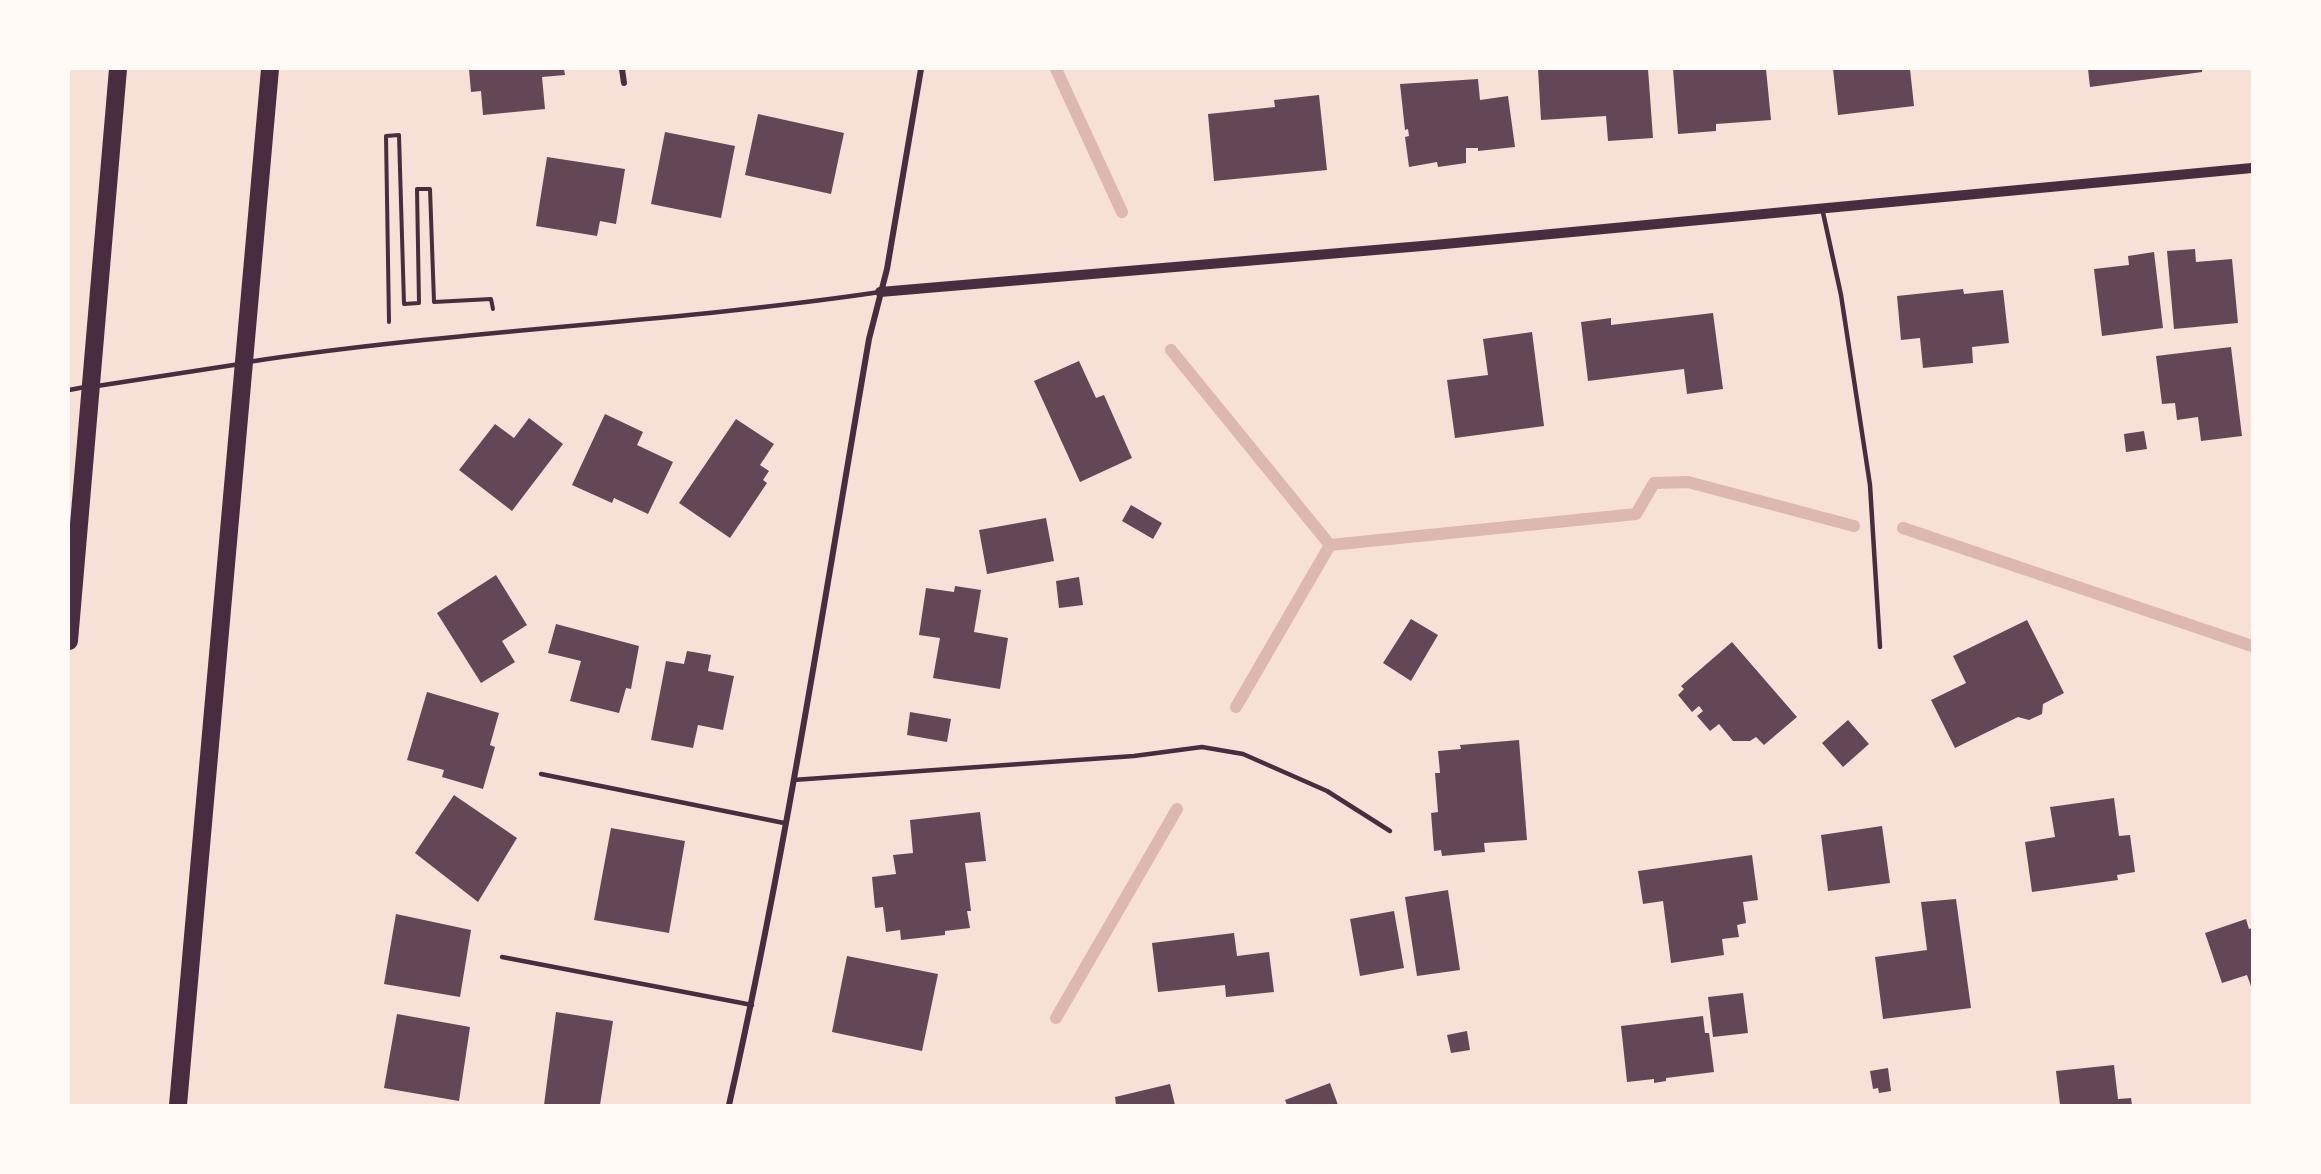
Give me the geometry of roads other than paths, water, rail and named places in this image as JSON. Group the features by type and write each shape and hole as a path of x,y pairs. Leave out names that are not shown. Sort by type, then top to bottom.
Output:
{"highway":[{"path":"69,641 118,69"},
{"path":"178,1105 270,69"}],"street":[{"path":"622,69 624,83"},
{"path":"729,1105 752,1005 869,339 887,269 920,69"},
{"path":"880,292 1434,245 2252,168"}],"lane":[{"path":"1822,207 1841,295 1870,484 1880,647"},
{"path":"69,390 338,348 880,292"},
{"path":"793,780 1134,756 1202,747 1243,754 1327,791 1390,831"},
{"path":"541,774 784,822"},
{"path":"502,957 752,1005"}],"waterway":[{"path":"1056,69 1122,212"},
{"path":"1171,350 1330,545 1236,707"},
{"path":"1330,545 1636,514 1654,483 1688,482 1854,526"},
{"path":"1903,528 2252,646"},
{"path":"1056,1018 1177,809"}]}
